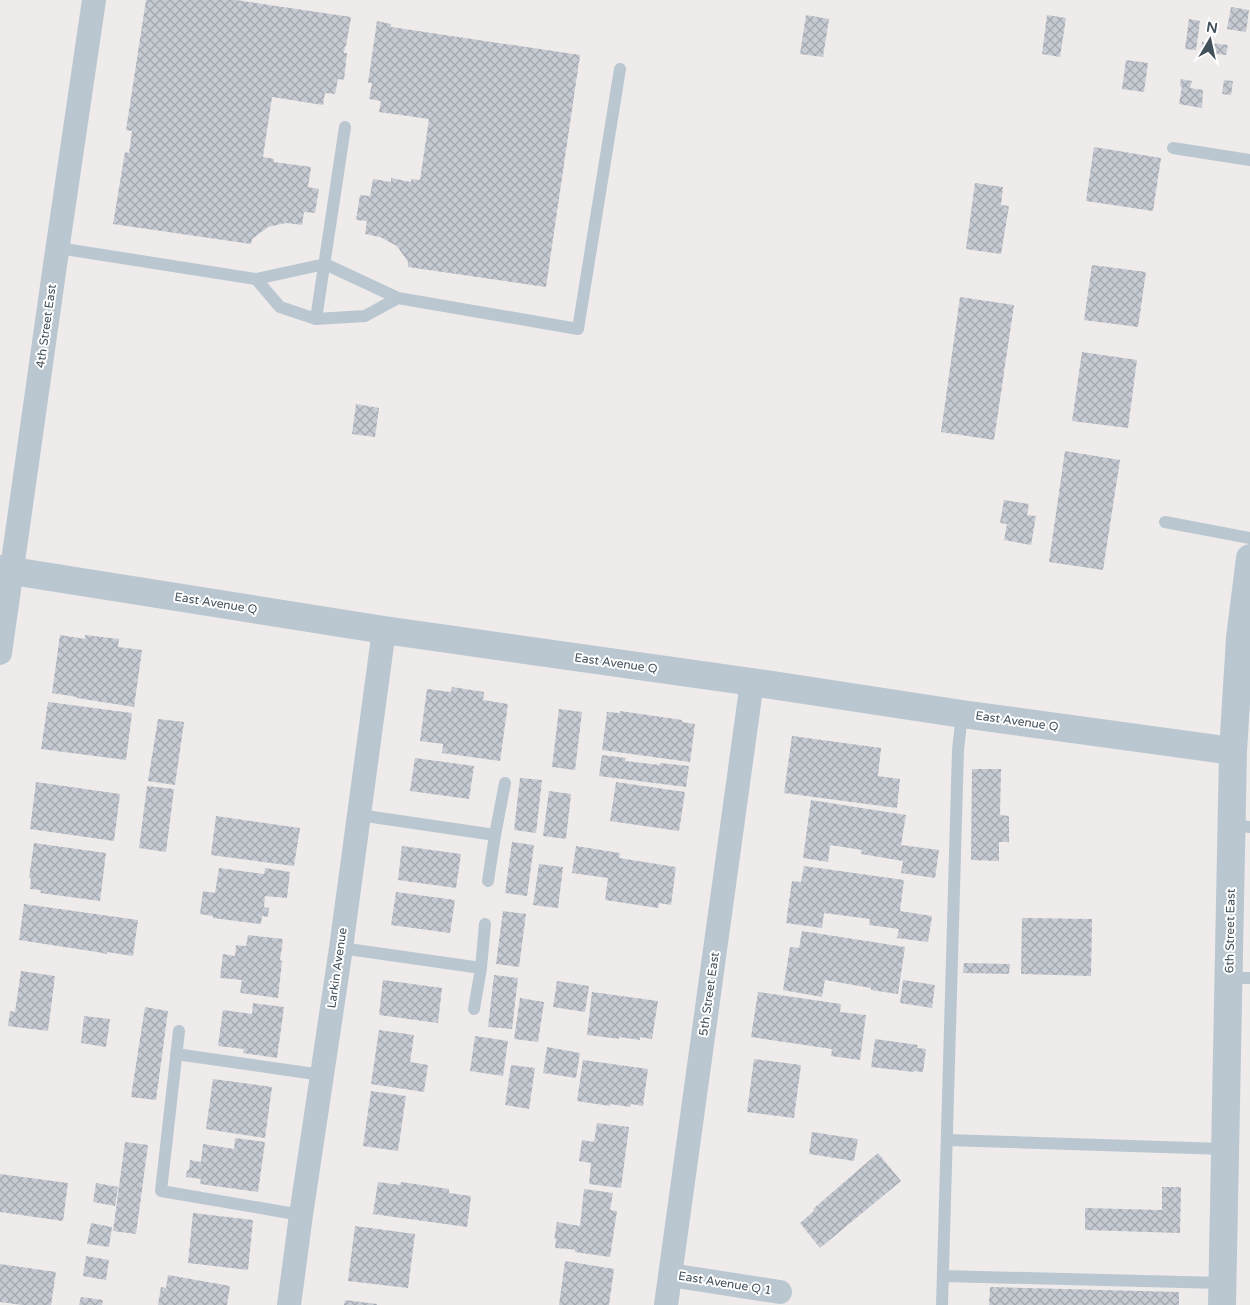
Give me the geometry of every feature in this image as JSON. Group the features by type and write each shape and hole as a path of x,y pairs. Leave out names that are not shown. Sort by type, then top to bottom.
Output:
{"street":[{"name":"4th Street East","path":"0,653 6,570 58,248 94,0"},
{"name":"6th Street East","path":"1222,1294 1224,1149 1239,978 1241,826 1233,751 1240,638 1250,558"},
{"name":"East Avenue Q","path":"6,570 384,630 962,714 1233,751"},
{"name":"Larkin Avenue","path":"289,1305 341,948 384,630"},
{"name":"5th Street East","path":"666,1305 752,682"},
{"name":"East Avenue Q 1","path":"670,1275 780,1292"}],"lane":[{"path":"58,248 256,279 325,264 398,298 578,329 620,69"},
{"path":"316,319 345,127"},
{"path":"1173,148 1250,160"},
{"path":"256,279 280,307 316,319 365,316 398,298"},
{"path":"1166,522 1250,538"},
{"path":"942,1305 958,760 962,714"},
{"path":"488,881 504,783"},
{"path":"359,815 495,835"},
{"path":"474,1009 481,968 485,924"},
{"path":"341,948 481,968"},
{"path":"178,1031 161,1191 301,1215"},
{"path":"176,1054 322,1075"},
{"path":"947,1140 1224,1149"},
{"path":"943,1276 1222,1294"}],"building":[{"path":"146,0 236,0 351,17 344,53 347,53 344,80 338,79 335,94 325,93 323,105 272,97 263,157 274,159 274,162 311,167 308,187 319,189 315,213 304,212 302,225 286,223 268,227 252,239 251,244 113,224 125,152 129,153 132,131 126,130"},
{"path":"1231,7 1249,10 1246,32 1227,29"},
{"path":"806,15 829,19 823,57 800,54"},
{"path":"1047,15 1066,18 1060,57 1042,54"},
{"path":"1189,19 1200,21 1196,50 1185,49"},
{"path":"377,21 391,24 391,27 580,55 546,287 408,267 408,262 397,246 380,237 365,234 367,221 356,220 360,195 370,196 373,179 391,182 391,178 411,182 411,179 420,180 429,119 379,112 381,101 369,99 372,83 368,83"},
{"path":"1202,42 1228,45 1226,55 1201,52"},
{"path":"1126,60 1148,63 1144,92 1122,89"},
{"path":"1181,79 1192,81 1190,88 1203,90 1202,108 1179,104 1182,87 1180,86"},
{"path":"1224,80 1233,81 1231,95 1222,94"},
{"path":"1094,147 1161,158 1153,211 1086,201"},
{"path":"975,183 1003,187 1001,205 1009,206 1001,254 966,249"},
{"path":"1092,265 1146,272 1138,327 1084,320"},
{"path":"960,297 1014,305 994,440 941,432"},
{"path":"1082,352 1137,360 1128,428 1072,421"},
{"path":"356,404 379,408 375,437 352,434"},
{"path":"1065,451 1120,460 1103,570 1049,562"},
{"path":"1004,500 1029,504 1027,515 1036,516 1031,545 1004,540 1007,524 1000,523"},
{"path":"60,635 85,639 85,635 119,639 118,647 142,650 134,707 52,693"},
{"path":"452,687 484,692 483,700 508,704 500,761 442,753 443,744 420,741 427,689 451,692"},
{"path":"48,702 132,713 126,760 41,749"},
{"path":"559,709 582,712 575,770 552,767"},
{"path":"620,711 682,720 682,722 695,724 690,762 602,750 607,712 620,713"},
{"path":"158,719 184,722 175,785 148,781"},
{"path":"792,736 881,748 878,776 900,779 897,808 784,793"},
{"path":"602,755 626,758 625,761 689,766 686,787 599,776"},
{"path":"415,758 474,766 469,799 410,791"},
{"path":"972,769 1001,769 1000,815 1009,816 1009,842 999,842 999,861 971,860"},
{"path":"520,778 542,780 536,833 514,830"},
{"path":"36,782 120,794 114,841 30,829"},
{"path":"616,782 685,792 679,831 610,821"},
{"path":"147,786 174,789 166,852 139,848"},
{"path":"549,791 571,794 566,839 543,836"},
{"path":"811,800 906,815 901,845 939,850 935,878 901,873 903,861 861,854 862,850 830,845 828,862 803,858"},
{"path":"216,816 300,828 294,866 211,855"},
{"path":"512,842 534,845 527,896 505,893"},
{"path":"34,843 106,853 100,901 40,893 41,890 30,889 31,878 29,878"},
{"path":"402,846 461,854 456,888 398,880"},
{"path":"576,846 620,853 619,858 676,867 671,905 659,903 658,908 605,900 608,878 572,873"},
{"path":"539,864 563,867 558,908 533,905"},
{"path":"804,866 904,880 900,911 932,916 928,942 897,938 899,929 869,925 870,919 824,913 822,928 786,923 792,881 801,882"},
{"path":"219,868 264,874 265,868 290,872 287,898 265,896 264,907 269,908 268,917 262,916 261,924 213,918 213,916 200,914 203,891 215,893"},
{"path":"396,892 455,900 450,933 391,925"},
{"path":"24,904 138,920 133,956 107,952 107,954 19,940"},
{"path":"503,911 526,914 519,967 496,964"},
{"path":"1022,918 1092,919 1091,976 1021,974"},
{"path":"802,931 905,947 898,994 825,980 822,997 783,990 790,947 799,948"},
{"path":"248,935 283,939 278,998 240,993 242,980 220,978 223,954 235,956 236,945 246,946"},
{"path":"964,963 1010,964 1009,974 963,973"},
{"path":"21,971 55,976 48,1031 8,1026 10,1011 15,1012"},
{"path":"494,975 518,978 512,1029 488,1027"},
{"path":"383,980 442,988 438,1023 379,1015"},
{"path":"903,980 935,985 932,1008 900,1003"},
{"path":"557,981 589,986 585,1012 553,1007"},
{"path":"592,992 658,1001 652,1039 640,1037 640,1040 619,1037 619,1039 587,1035"},
{"path":"758,992 841,1004 840,1012 866,1015 860,1060 831,1056 832,1049 751,1037"},
{"path":"520,998 544,1002 538,1042 514,1039"},
{"path":"253,1003 284,1007 277,1058 243,1053 244,1049 218,1046 223,1010 252,1014"},
{"path":"145,1007 168,1011 156,1100 131,1097"},
{"path":"84,1016 110,1019 106,1047 81,1043"},
{"path":"379,1030 414,1035 410,1062 428,1065 424,1092 371,1084"},
{"path":"475,1036 508,1041 503,1076 470,1071"},
{"path":"875,1039 918,1045 917,1048 926,1049 923,1072 871,1067"},
{"path":"547,1047 580,1053 576,1078 543,1073"},
{"path":"754,1059 801,1065 794,1118 747,1112"},
{"path":"583,1060 648,1069 643,1106 631,1104 630,1107 610,1104 610,1106 577,1101"},
{"path":"511,1065 535,1068 529,1109 505,1105"},
{"path":"213,1079 272,1087 265,1138 206,1129"},
{"path":"371,1091 406,1096 398,1151 363,1146"},
{"path":"597,1123 629,1127 621,1188 589,1184 591,1163 579,1161 582,1140 594,1142"},
{"path":"812,1132 858,1139 854,1161 809,1154"},
{"path":"235,1138 265,1142 258,1192 200,1184 201,1179 186,1177 190,1160 201,1162 203,1144 234,1149"},
{"path":"125,1142 148,1145 136,1234 113,1231"},
{"path":"878,1153 901,1181 820,1248 800,1223 814,1211 813,1209"},
{"path":"0,1174 68,1183 63,1221 0,1212"},
{"path":"378,1182 400,1185 401,1182 449,1189 449,1193 471,1196 467,1227 373,1214"},
{"path":"96,1183 118,1187 115,1206 93,1202"},
{"path":"1162,1187 1181,1187 1180,1233 1085,1230 1085,1208 1162,1210"},
{"path":"584,1189 613,1193 610,1210 617,1211 610,1257 555,1248 556,1239 554,1239 557,1222 580,1226"},
{"path":"193,1213 253,1220 248,1270 188,1263"},
{"path":"91,1223 112,1227 109,1247 87,1244"},
{"path":"355,1226 415,1234 408,1288 348,1281"},
{"path":"86,1256 109,1260 106,1280 83,1276"},
{"path":"565,1261 614,1269 609,1305 559,1305"},
{"path":"0,1264 56,1272 51,1305 22,1305 0,1302"},
{"path":"168,1275 230,1286 227,1305 158,1305 161,1287 166,1288"},
{"path":"990,1287 1179,1292 1179,1305 989,1305"},
{"path":"81,1297 103,1300 102,1305 79,1305"},
{"path":"345,1300 377,1304 377,1305 344,1305"}]}
